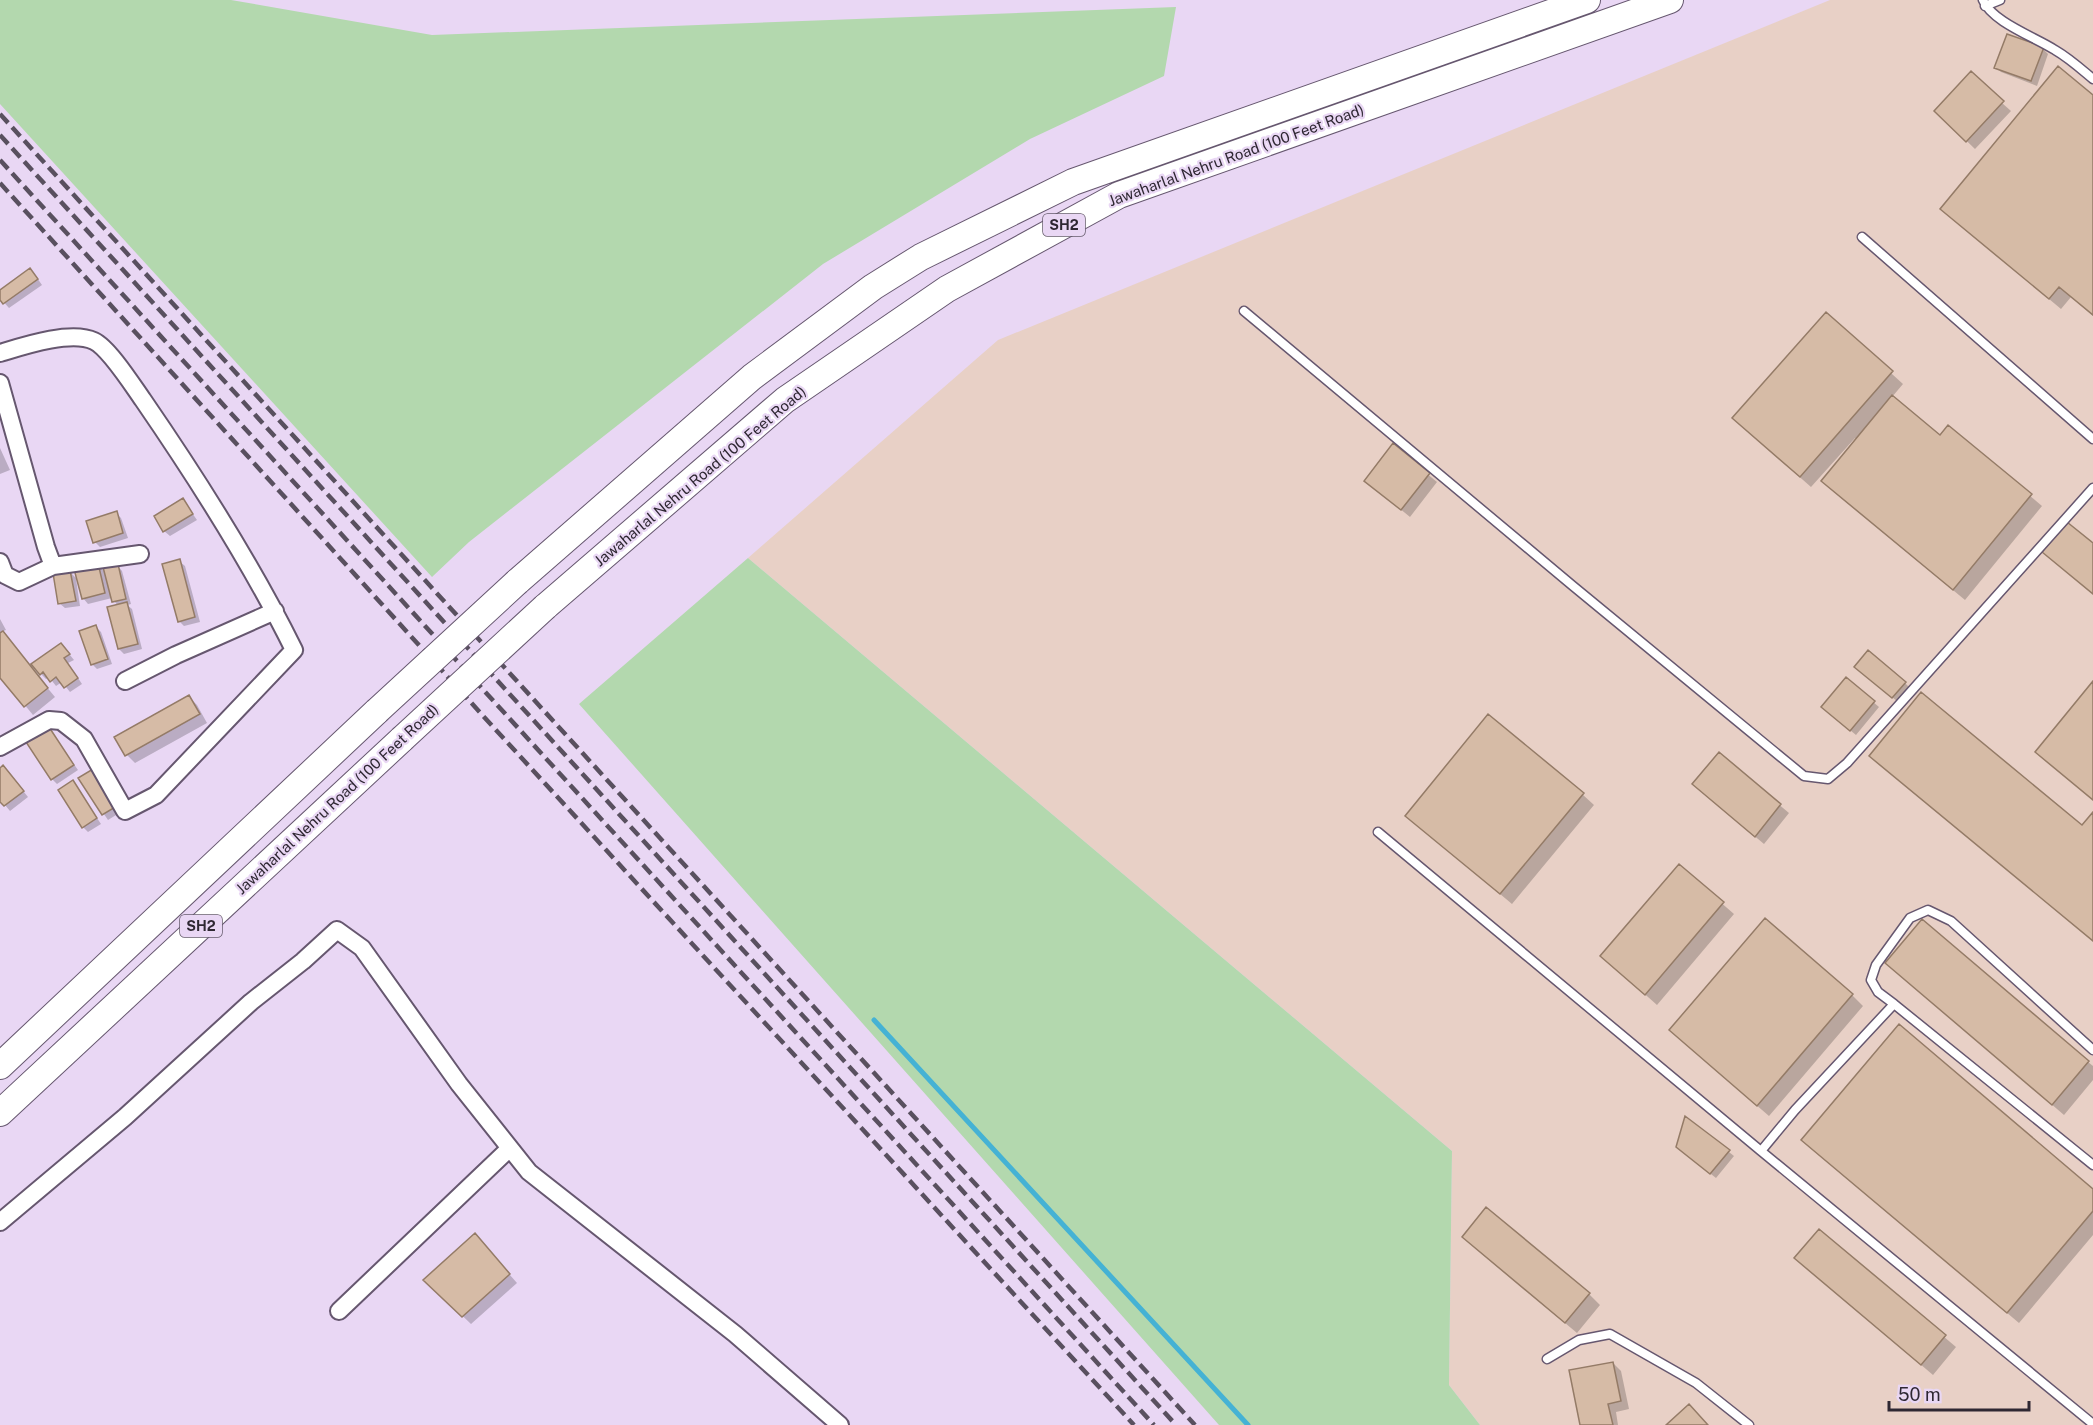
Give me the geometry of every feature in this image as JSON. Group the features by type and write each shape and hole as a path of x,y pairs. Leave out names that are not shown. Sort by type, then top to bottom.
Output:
{"main road":[{"name":"Jawaharlal Nehru Road (100 Feet Road)","path":"0,1066 517,582 752,377 873,287 921,257 1073,182 1587,0"},
{"name":"Jawaharlal Nehru Road (100 Feet Road)","path":"0,1113 545,607 785,400 947,289 1119,195 1670,0"}],"street":[{"path":"0,353 66,337 93,340 107,353 127,377 180,454 274,610 294,650 156,795 125,811 84,739 61,721 49,720 0,747"},
{"path":"0,383 53,566"},
{"path":"0,562 5,575 19,582 53,566 140,554"},
{"path":"125,681 274,610"},
{"path":"0,1222 125,1117 250,1002 303,961 337,930 362,948 459,1083 529,1172 735,1334 840,1425"},
{"path":"339,1311 510,1148"}],"lane":[{"path":"1984,3 2000,0"},
{"path":"1984,3 2001,19 2057,51 2093,79"},
{"path":"1862,237 2093,439"},
{"path":"1244,311 1804,776 1828,779 1847,763 2093,488"},
{"path":"1378,832 2093,1424"},
{"path":"2093,1050 1951,921 1928,910 1910,918 1876,964 1871,980 1878,992 2093,1165"},
{"path":"1761,1151 1802,1101 1894,1004"},
{"path":"1547,1359 1579,1340 1610,1334 1696,1383 1749,1425"}],"shaded area":[{"path":"1830,0 2093,0 2093,1425 1480,1425 1449,1385 1452,1151 748,558 998,340"}],"green space":[{"path":"0,0 231,0 432,35 1176,7 1164,76 1030,139 823,264 469,542 432,577 0,104"},
{"path":"748,558 1452,1151 1449,1385 1480,1425 1219,1425 579,704"}],"building":[{"path":"2007,34 2044,47 2031,81 1994,68"},
{"path":"2058,66 2093,95 2093,315 2059,287 2049,299 1940,209"},
{"path":"1971,71 2004,101 1966,142 1934,111"},
{"path":"30,268 38,279 3,304 0,300 0,290"},
{"path":"1826,312 1893,371 1800,477 1732,418"},
{"path":"1892,395 1940,435 1948,425 2032,494 1953,590 1821,481"},
{"path":"1393,443 1430,473 1401,510 1364,481"},
{"path":"183,498 193,514 163,532 154,516"},
{"path":"117,511 123,533 93,543 86,521"},
{"path":"2067,522 2093,543 2093,594 2042,552"},
{"path":"180,559 195,617 178,622 162,564"},
{"path":"98,563 105,593 82,599 74,569"},
{"path":"118,564 126,599 112,602 103,567"},
{"path":"70,570 76,601 58,604 53,573"},
{"path":"127,602 138,644 118,649 107,607"},
{"path":"96,625 108,659 91,665 79,631"},
{"path":"3,631 48,688 24,707 0,678 0,633"},
{"path":"61,643 70,654 64,658 78,678 64,688 56,677 50,682 43,672 40,675 31,664"},
{"path":"1868,650 1906,682 1892,698 1854,667"},
{"path":"1846,677 1875,701 1850,731 1821,707"},
{"path":"2093,681 2093,800 2035,752"},
{"path":"1921,692 2082,825 2093,812 2093,941 1869,756"},
{"path":"189,695 200,714 125,756 114,737"},
{"path":"1488,714 1584,793 1500,894 1405,816"},
{"path":"49,727 74,765 51,780 26,742"},
{"path":"1719,752 1781,804 1755,837 1692,784"},
{"path":"3,765 24,791 4,806 0,802 0,768"},
{"path":"93,769 117,806 102,815 78,778"},
{"path":"73,780 97,818 82,828 58,790"},
{"path":"1679,864 1724,902 1645,995 1600,956"},
{"path":"1765,918 1853,994 1757,1106 1669,1030"},
{"path":"1922,919 2089,1061 2052,1105 1885,963"},
{"path":"1899,1024 2093,1189 2093,1211 2007,1313 1801,1140"},
{"path":"1685,1116 1730,1150 1710,1174 1676,1147"},
{"path":"1486,1207 1590,1293 1565,1323 1462,1237"},
{"path":"1819,1229 1946,1335 1921,1365 1794,1258"},
{"path":"475,1233 510,1274 462,1317 423,1280"},
{"path":"1613,1362 1621,1401 1608,1404 1613,1425 1580,1425 1569,1370"},
{"path":"1689,1404 1708,1425 1666,1425"}],"waterway":[{"path":"874,1020 1248,1425"}],"railway":[{"path":"0,114 1195,1425"},
{"path":"0,135 1176,1425"},
{"path":"0,160 1154,1425"},
{"path":"0,183 495,729 1134,1425"}]}
